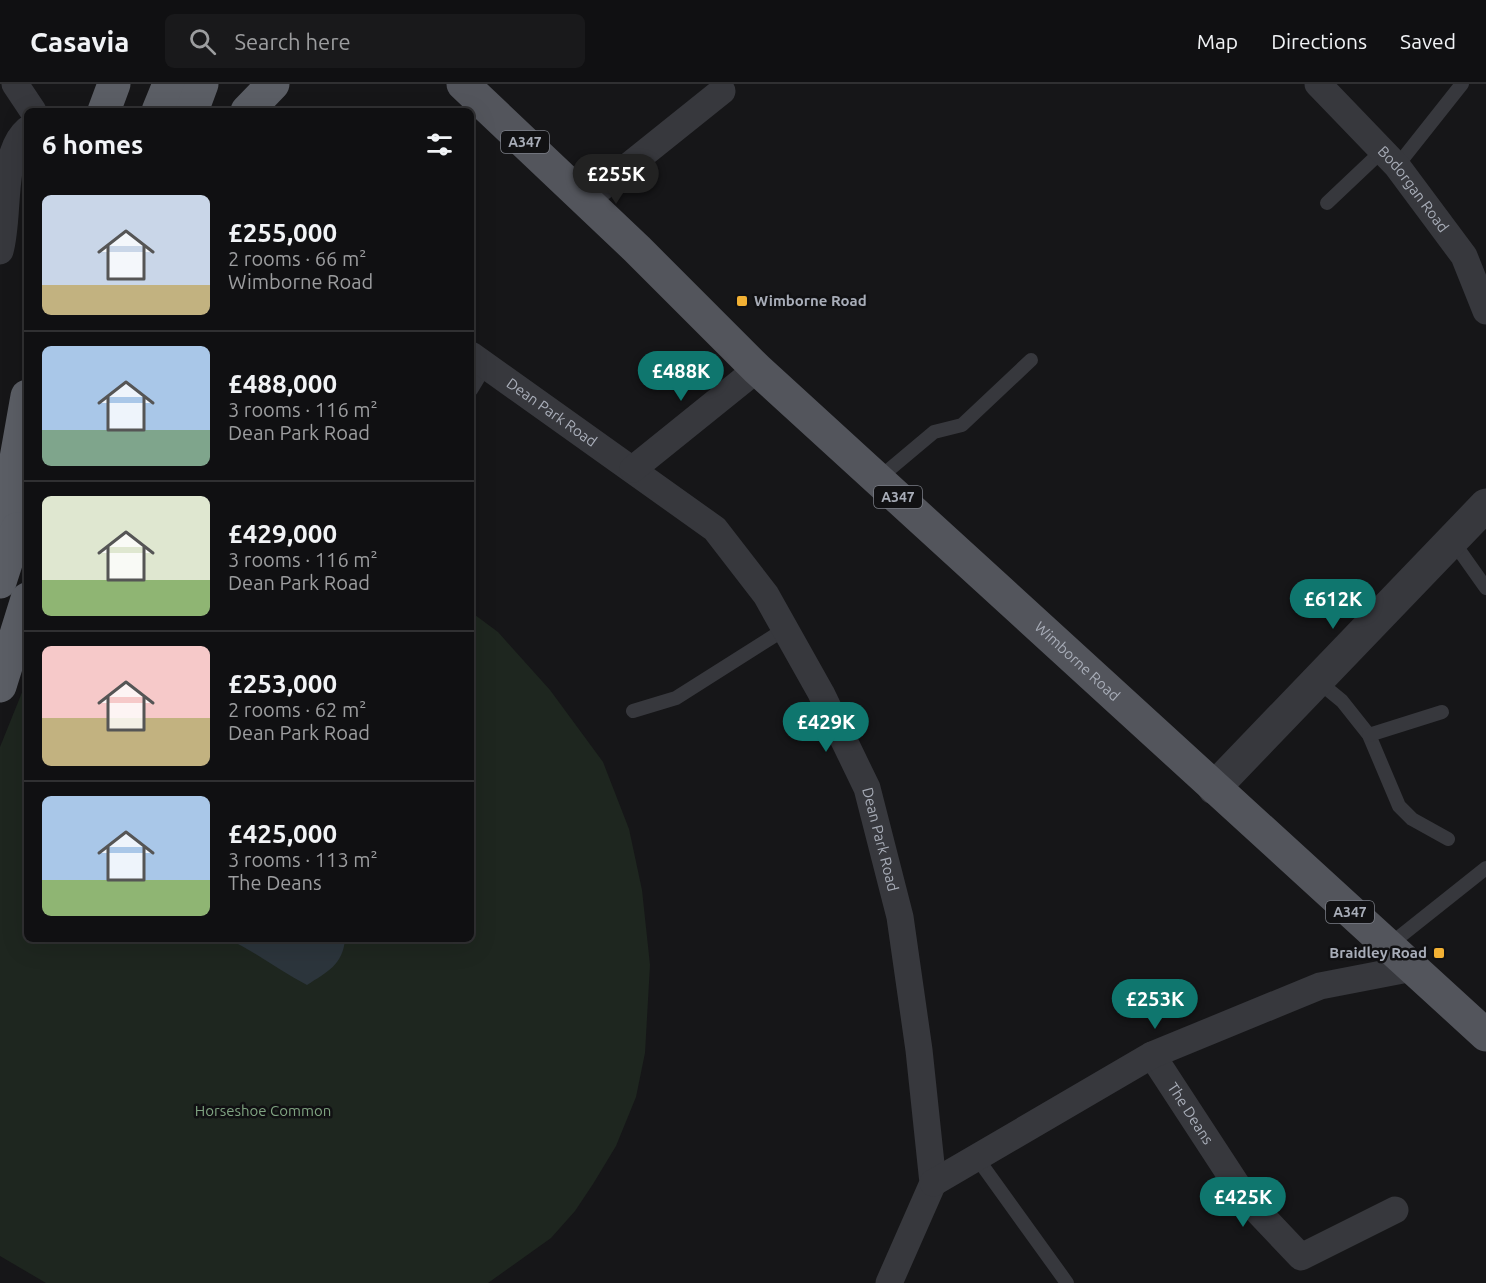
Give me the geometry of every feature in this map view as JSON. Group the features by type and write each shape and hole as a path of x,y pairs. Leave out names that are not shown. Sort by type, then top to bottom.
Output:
{"highway":[{"path":"105,108 114,84"},
{"path":"159,108 169,84"},
{"path":"193,108 202,84"},
{"path":"250,108 273,84"},
{"path":"0,549 24,413"},
{"path":"0,582 24,506"},
{"path":"2,681 24,609"},
{"path":"2,681 24,633"}],"main road":[{"name":"Wimborne Road","path":"463,84 586,200 757,369 1486,1035"}],"street":[{"path":"15,84 31,108"},
{"name":"Bodorgan Road","path":"1318,84 1389,159 1464,256 1478,268 1486,311"},
{"path":"586,200 727,88"},
{"path":"0,251 8,166 18,137 24,132"},
{"name":"Dean Park Road","path":"479,360 715,529 766,596 821,693 867,788 900,917 920,1050 933,1183 889,1283"},
{"path":"633,469 757,369"},
{"path":"1214,788 1319,682 1486,505"},
{"path":"933,1183 1152,1055 1320,986 1413,968"},
{"name":"The Deans","path":"1152,1055 1246,1199 1301,1257 1395,1210"}],"lane":[{"path":"1327,203 1389,159 1462,84"},
{"path":"474,379 479,360"},
{"path":"878,479 934,432 962,425 1032,360"},
{"path":"1452,540 1486,588"},
{"path":"633,711 676,698 785,629"},
{"path":"1319,682 1342,701 1369,735 1399,806 1412,819 1448,839"},
{"path":"1369,735 1442,712"},
{"path":"1388,946 1486,868"},
{"path":"977,1158 1067,1283"}],"green space":[{"name":"Horseshoe Common","path":"474,614 498,632 550,690 603,762 629,829 642,890 650,965 645,1053 636,1097 616,1146 575,1211 551,1238 488,1283 46,1283 0,1256 0,747 24,687 24,942 474,942"}],"shaded area":[{"path":"233,942 345,942 341,955 333,967 307,985"}],"place":[{"name":"Wimborne Road","path":"742,301"},
{"name":"Braidley Road","path":"1439,953"}]}
